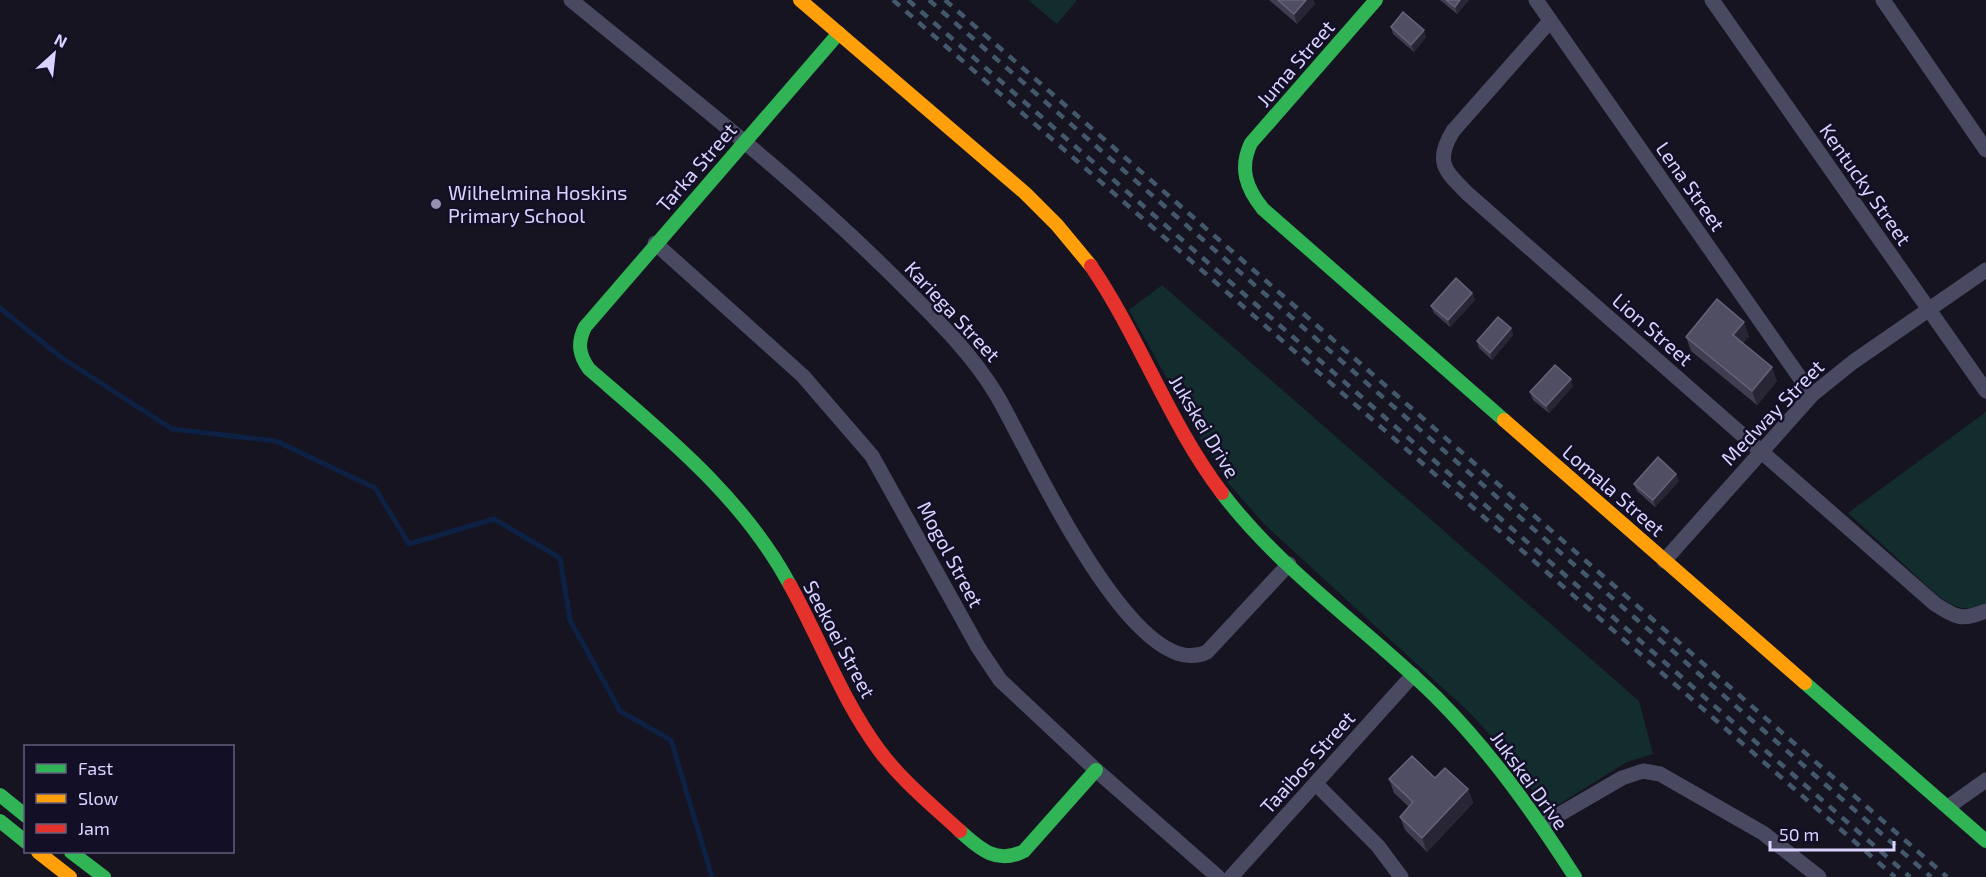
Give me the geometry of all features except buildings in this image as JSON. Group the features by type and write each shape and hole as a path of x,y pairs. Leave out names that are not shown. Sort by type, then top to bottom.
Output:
{"street":[{"name":"Kariega Street","path":"571,0 744,141 844,227 971,357 998,395 1101,582 1127,614 1159,642 1186,656 1195,657 1207,652 1288,564"},
{"name":"Jukskei Drive","path":"800,0 984,157 1062,230 1086,260 1117,307 1156,384 1204,466 1234,508 1288,564 1413,675 1490,754 1575,877"},
{"name":"Juma Street","path":"1246,153 1288,100 1376,0"},
{"name":"Lena Street","path":"1536,0 1812,395"},
{"name":"Kentucky Street","path":"1712,0 1986,391"},
{"path":"1883,0 1986,150"},
{"name":"Lion Street","path":"1550,21 1453,131 1443,150 1444,166 1468,194 1935,604 1960,618 1968,619 1986,611"},
{"name":"Tarka Street","path":"585,327 839,33"},
{"name":"Lomala Street","path":"1246,153 1244,180 1251,195 1263,209 1986,842"},
{"name":"Mogol Street","path":"656,243 802,376 872,456 990,666 1011,692 1218,877"},
{"name":"Medway Street","path":"1664,561 1812,395 1927,309 1986,270"},
{"name":"Seekoei Street","path":"585,327 578,344 583,362 709,478 746,518 774,556 877,747 905,781 984,851 1005,859 1015,858 1024,851 1096,770"},
{"name":"Taaibos Street","path":"1231,877 1413,675"},
{"path":"1541,825 1622,778 1635,772 1651,771 1679,784 1763,833 1820,877"},
{"path":"1948,807 1986,780"},
{"path":"1316,784 1378,846 1401,877"},
{"path":"0,795 24,814"},
{"path":"0,821 24,840"},
{"path":"39,853 70,877"},
{"path":"72,853 104,877"}],"green space":[{"path":"1028,0 1077,0 1057,24"},
{"path":"1162,285 1639,701 1653,754 1627,762 1553,808 1544,807 1506,752 1468,711 1264,524 1229,484 1198,435 1129,310"},
{"path":"1986,412 1986,603 1973,608 1960,608 1937,595 1848,513"}],"waterway":[{"path":"0,308 62,358 172,429 276,441 375,488 409,544 494,519 560,558 570,620 620,711 671,740 712,877"}],"railway":[{"path":"893,0 1895,877"},
{"path":"908,0 1910,877"},
{"path":"929,0 1931,877"},
{"path":"945,0 1947,877"}],"traffic: fast":[{"path":"1376,0 1251,143 1245,161 1246,178 1252,193 1263,209 1504,420"},
{"path":"790,585 771,553 725,495 673,442 589,369 581,354 580,344 585,327 839,33"},
{"path":"1222,493 1246,522 1298,574 1409,672 1456,718 1510,783 1544,829 1575,877"},
{"path":"1805,683 1986,841"},
{"path":"960,831 982,849 997,856 1014,855 1024,851 1096,770"},
{"path":"0,795 24,814"},
{"path":"0,821 24,840"},
{"path":"72,853 104,877"}],"traffic: slow":[{"path":"800,0 1025,193 1057,225 1091,266"},
{"path":"1504,420 1805,683"},
{"path":"39,853 70,877"}],"traffic: jam":[{"path":"1091,266 1125,322 1186,438 1222,493"},
{"path":"790,585 842,690 879,750 907,782 960,831"}],"place":[{"name":"Wilhelmina Hoskins Primary School","path":"436,204"}]}
